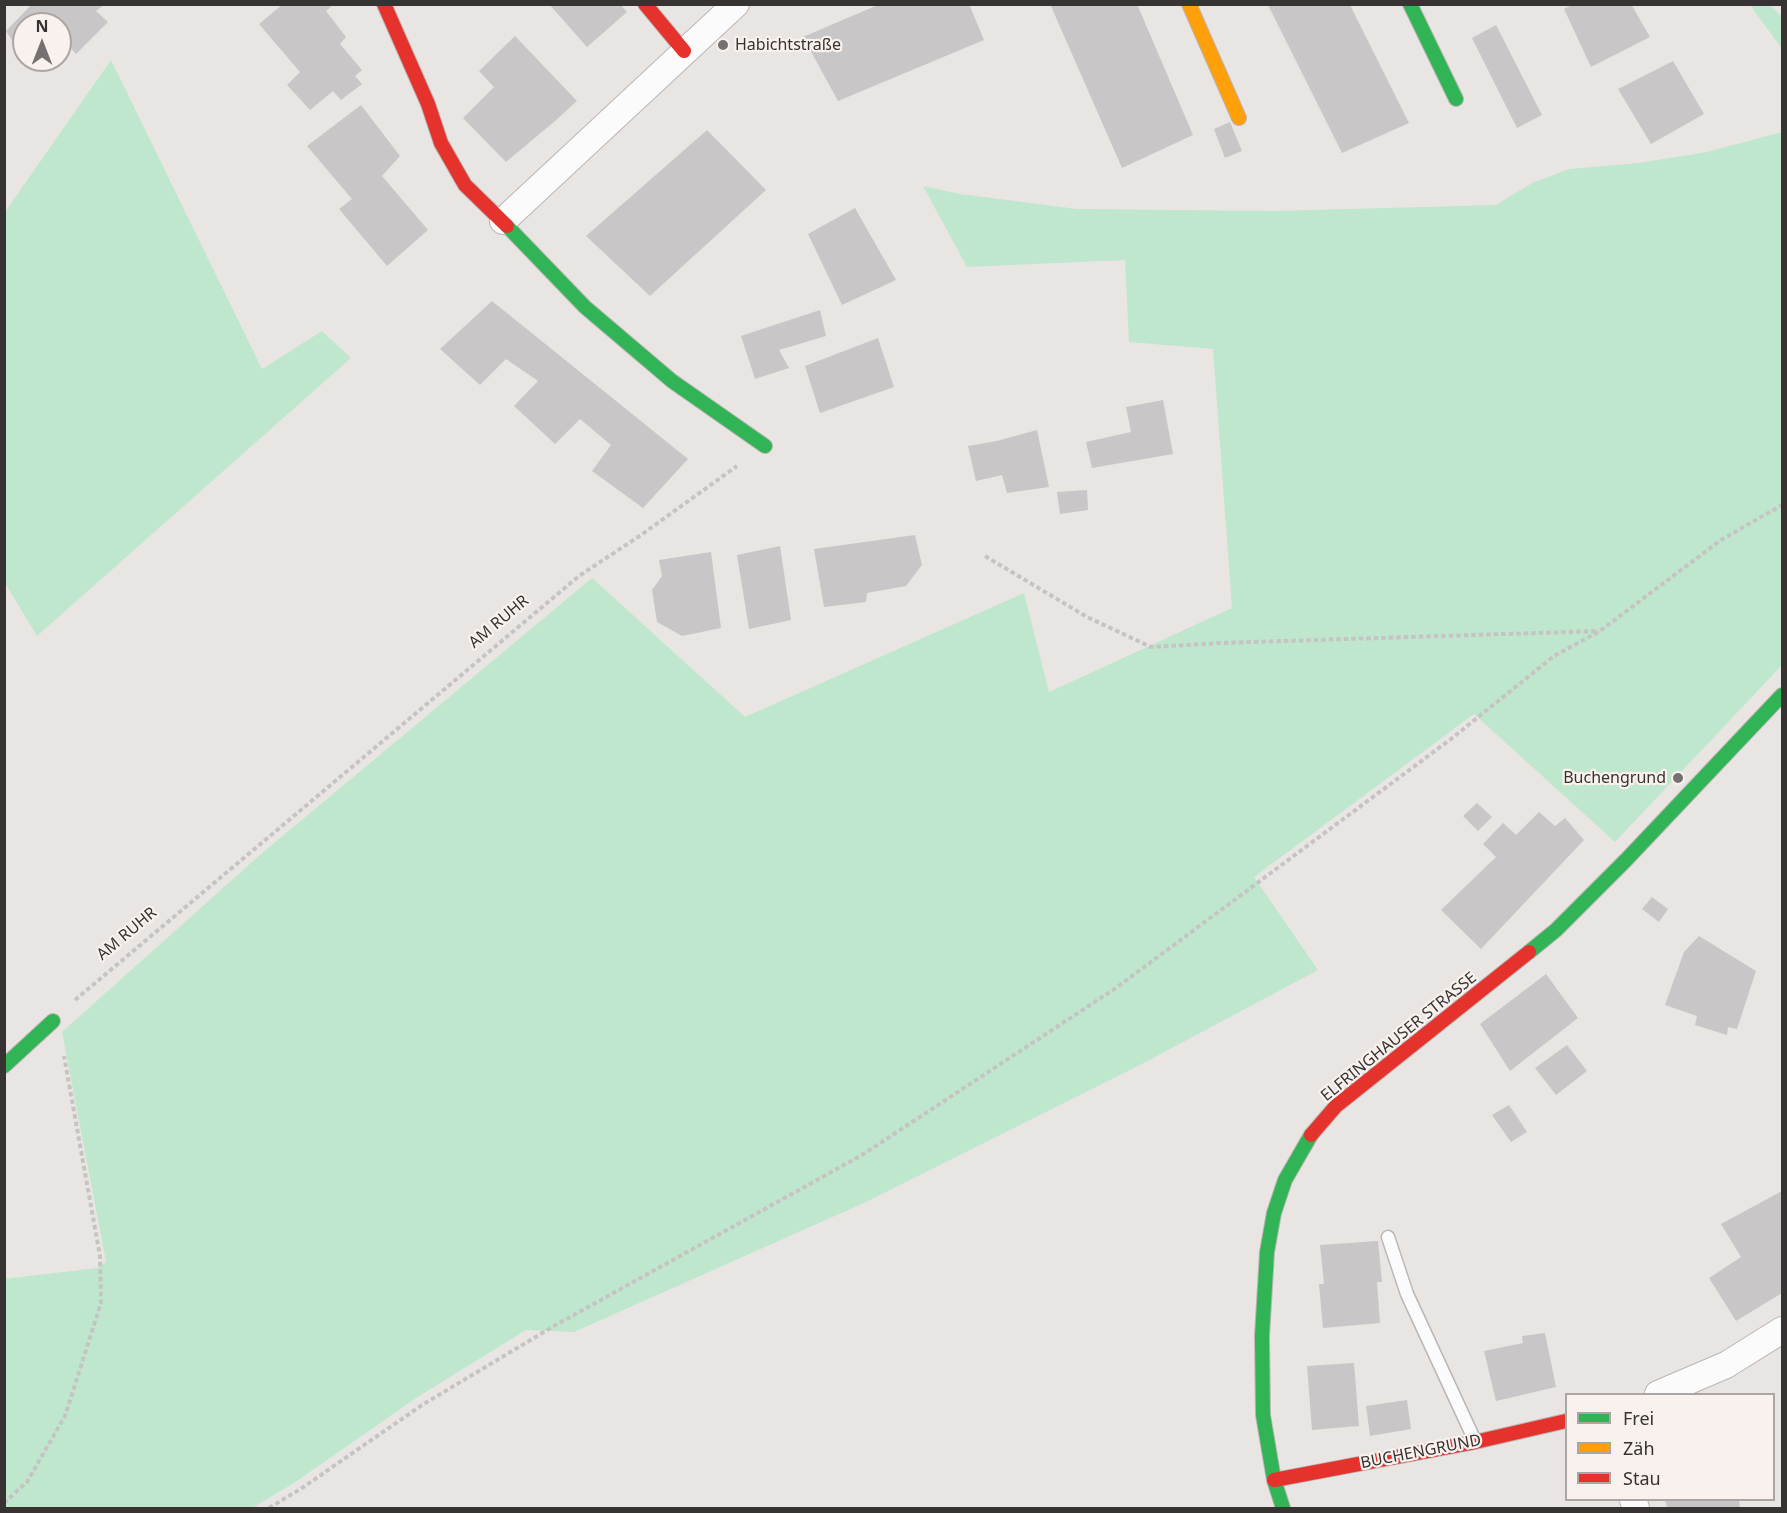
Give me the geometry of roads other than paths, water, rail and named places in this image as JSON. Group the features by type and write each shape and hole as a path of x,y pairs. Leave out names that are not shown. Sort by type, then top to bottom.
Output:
{"street":[{"path":"384,4 428,104 441,143 465,185 503,220 593,314 672,381 765,446"},
{"path":"645,4 684,51"},
{"path":"503,220 735,4"},
{"path":"1189,4 1239,118"},
{"path":"1410,4 1456,99"},
{"name":"ELFRINGHAUSER STRASSE","path":"1283,1509 1274,1480 1263,1415 1262,1336 1267,1252 1274,1213 1285,1180 1309,1137 1336,1106 1556,930 1626,860 1782,695"},
{"path":"4,1066 53,1021"},
{"path":"1663,1393 1726,1365 1782,1330"},
{"name":"BUCHENGRUND","path":"1274,1480 1475,1442 1565,1421"}],"lane":[{"path":"1388,1237 1407,1294 1475,1442"}],"place":[{"name":"Habichtstraße","path":"723,45"},
{"name":"Buchengrund","path":"1678,778"}]}
